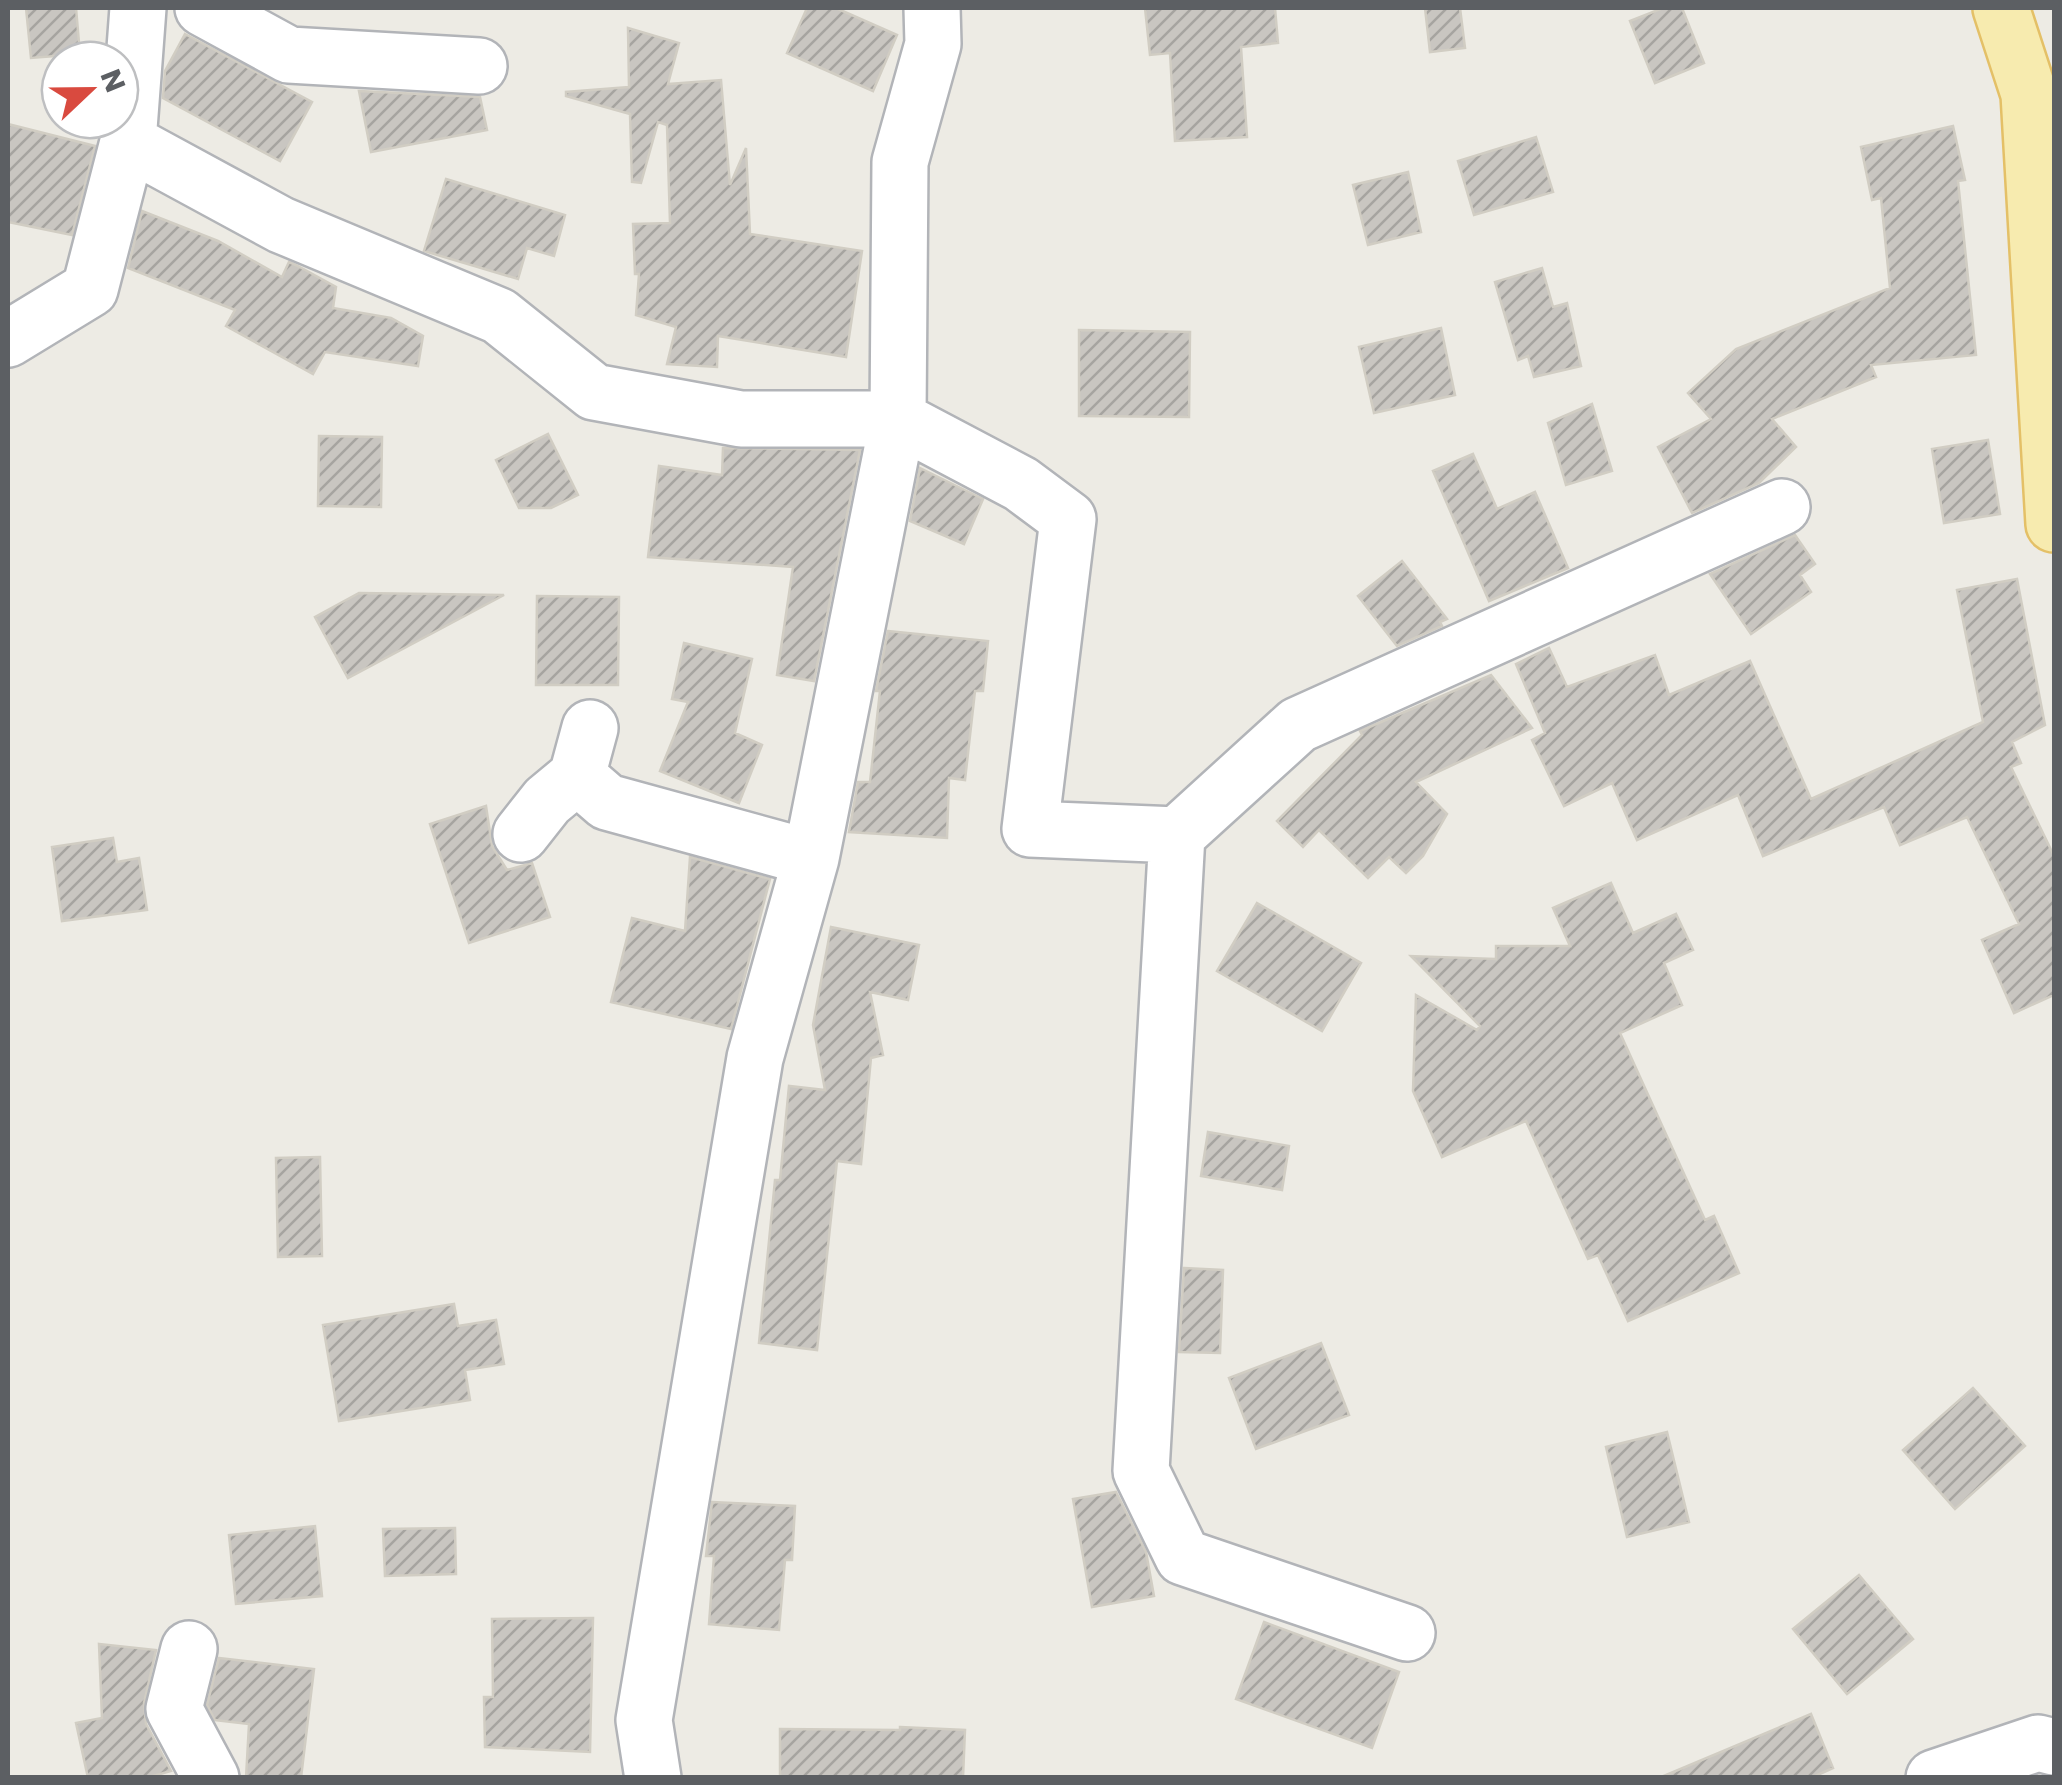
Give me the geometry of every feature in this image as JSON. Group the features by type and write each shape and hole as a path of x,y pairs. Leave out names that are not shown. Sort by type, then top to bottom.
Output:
{"main road":[{"path":"2001,8 2041,94 2054,524"}],"street":[{"path":"8,339 90,289 128,142 138,8"},
{"path":"203,8 289,55 479,66"},
{"path":"653,1778 644,1720 755,1058 811,858 898,420 900,162 932,44 932,8"},
{"path":"128,142 281,225 499,316 594,392 741,419 898,420 1022,484 1068,519 1030,829 1177,835"},
{"path":"1406,1633 1183,1557 1141,1471 1177,835 1298,725 1782,507"},
{"path":"521,834 583,752 607,802 811,858"},
{"path":"189,1649 174,1709 211,1778"},
{"path":"1934,1778 2038,1743 2054,1746"}],"building":[{"path":"26,8 76,8 79,40 40,40 40,57 31,58"},
{"path":"807,8 836,8 897,35 873,91 787,53"},
{"path":"1145,8 1275,8 1278,43 1241,47 1247,137 1175,141 1170,53 1150,55"},
{"path":"1425,8 1460,8 1465,48 1430,52"},
{"path":"1663,8 1682,8 1704,63 1655,83 1630,21"},
{"path":"628,28 679,43 668,84 721,80 730,185 746,148 750,234 862,251 846,357 718,336 717,367 667,364 676,327 636,315 639,274 635,274 633,224 670,223 667,125 658,122 641,183 632,182 630,114 566,96 566,92 629,87"},
{"path":"185,34 312,102 280,161 163,98 165,71"},
{"path":"359,91 480,97 487,130 371,152"},
{"path":"8,124 40,132 40,140 71,140 95,146 72,235 8,222"},
{"path":"1953,126 1965,180 1958,181 1976,355 1871,365 1876,377 1772,419 1796,447 1759,483 1692,513 1658,447 1711,419 1688,393 1736,349 1890,288 1881,198 1872,200 1861,147"},
{"path":"1536,137 1553,192 1474,215 1458,161"},
{"path":"1408,172 1421,232 1368,245 1353,185"},
{"path":"446,179 565,215 554,256 527,248 518,279 424,251"},
{"path":"142,211 218,241 282,277 289,262 336,287 333,308 391,318 423,336 418,366 325,352 313,374 226,326 235,310 128,268"},
{"path":"1542,268 1553,307 1567,303 1581,366 1534,377 1528,356 1518,360 1495,282"},
{"path":"1441,328 1455,395 1374,413 1359,347"},
{"path":"1079,330 1190,332 1189,417 1079,416"},
{"path":"1592,404 1612,471 1566,485 1548,423"},
{"path":"548,434 578,495 551,508 519,508 496,460"},
{"path":"319,436 382,437 381,507 318,506"},
{"path":"1988,440 2000,514 1944,523 1932,449"},
{"path":"723,448 860,450 814,681 777,675 793,567 648,557 659,466 722,475"},
{"path":"1473,454 1497,509 1535,492 1568,568 1489,601 1433,471"},
{"path":"920,468 983,499 964,544 910,521"},
{"path":"1795,535 1815,564 1800,575 1811,592 1751,634 1710,574"},
{"path":"1402,561 1447,619 1440,622 1442,626 1397,646 1358,596"},
{"path":"2017,579 2045,725 2012,742 2021,763 2011,767 2054,856 2054,995 2014,1013 1982,940 2019,924 1967,817 1900,845 1884,807 1763,856 1738,795 1637,840 1612,783 1564,806 1532,740 1545,733 1516,664 1549,648 1567,687 1655,655 1669,695 1750,661 1811,799 1983,722 1957,590"},
{"path":"359,593 504,595 348,678 315,617"},
{"path":"537,596 619,597 618,685 536,685"},
{"path":"888,631 988,641 983,691 975,691 965,780 949,778 947,838 849,832 858,782 870,782 880,691 876,691"},
{"path":"684,643 752,659 735,733 762,745 739,803 660,771 688,702 672,699"},
{"path":"1491,675 1532,728 1416,782 1447,814 1423,856 1406,873 1389,857 1368,878 1319,830 1303,847 1277,821 1362,735 1360,731"},
{"path":"486,806 492,846 507,870 532,863 550,917 469,943 430,824"},
{"path":"113,838 117,862 139,858 147,910 62,921 52,847"},
{"path":"690,857 770,879 731,1029 611,1002 632,918 685,931"},
{"path":"1611,883 1633,933 1676,914 1693,950 1664,963 1682,1005 1620,1033 1705,1220 1714,1216 1739,1273 1628,1321 1598,1255 1588,1259 1526,1121 1442,1157 1413,1091 1416,995 1477,1030 1480,1026 1411,956 1496,959 1496,946 1570,946 1553,908"},
{"path":"1257,903 1361,963 1322,1031 1217,971"},
{"path":"831,927 919,945 908,1000 870,992 883,1055 871,1058 861,1164 837,1161 817,1350 759,1343 775,1180 780,1180 789,1086 825,1090 813,1025"},
{"path":"1208,1132 1289,1146 1282,1190 1201,1176"},
{"path":"320,1157 322,1256 278,1257 276,1158"},
{"path":"1184,1268 1223,1270 1220,1353 1179,1352"},
{"path":"454,1304 458,1326 496,1320 504,1364 465,1370 470,1400 339,1421 323,1325"},
{"path":"1321,1343 1349,1415 1256,1449 1229,1378"},
{"path":"1973,1388 2025,1446 1955,1509 1903,1450"},
{"path":"1667,1432 1689,1522 1627,1537 1606,1447"},
{"path":"1116,1492 1146,1552 1154,1596 1092,1607 1073,1499"},
{"path":"712,1502 795,1506 792,1560 785,1560 779,1630 709,1624 714,1556 706,1556"},
{"path":"315,1526 322,1596 236,1604 229,1535"},
{"path":"455,1528 456,1574 385,1576 383,1529"},
{"path":"1859,1575 1913,1639 1847,1694 1793,1629"},
{"path":"593,1618 590,1752 485,1747 484,1697 493,1697 492,1619"},
{"path":"1264,1622 1399,1672 1372,1748 1236,1699"},
{"path":"99,1644 156,1650 144,1703 146,1724 171,1771 146,1778 88,1778 76,1723 102,1718"},
{"path":"219,1658 314,1669 301,1778 246,1778 249,1724 215,1720 207,1705"},
{"path":"1811,1714 1833,1768 1811,1778 1659,1778"},
{"path":"780,1729 965,1730 963,1778 780,1778"}]}
